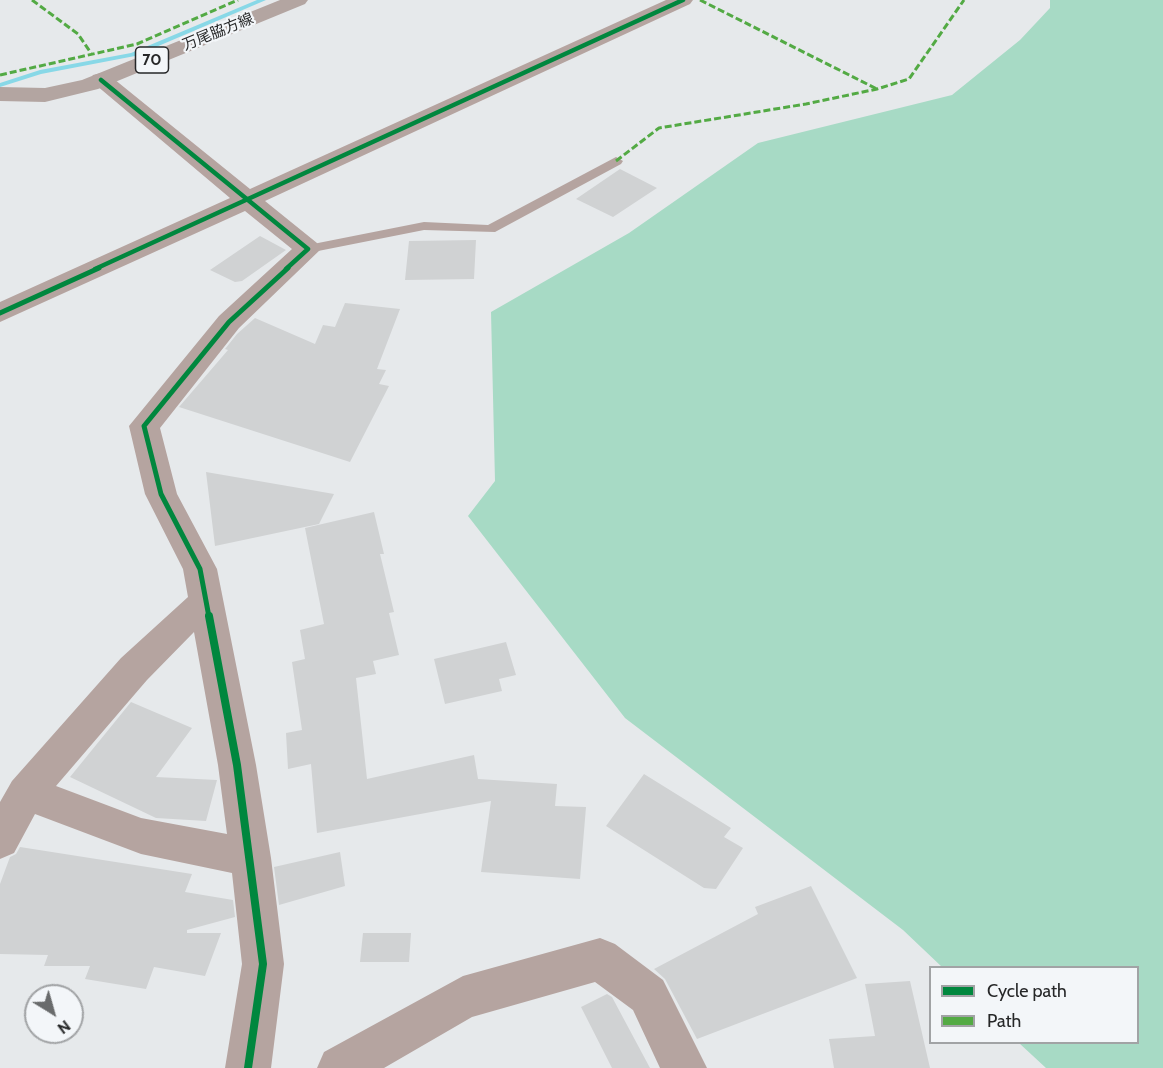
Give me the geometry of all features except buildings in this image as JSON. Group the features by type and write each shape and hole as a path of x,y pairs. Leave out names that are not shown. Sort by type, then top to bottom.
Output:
{"main road":[{"name":"万尾脇方線","path":"0,94 12,96 51,94 100,80 298,0"}],"street":[{"path":"0,313 683,0"},
{"path":"100,80 308,249 229,322 144,426 161,494 200,569 237,765 251,858 263,964 248,1068"},
{"path":"0,840 26,793 121,684 184,619 206,602"},
{"path":"26,793 141,836 251,858"},
{"path":"340,1068 463,998 600,959 648,995 684,1068"}],"lane":[{"path":"308,249 424,226 490,229 616,161"}],"green space":[{"path":"1050,0 1163,0 1163,1068 1046,1068 1020,1044 1139,1044 1139,966 941,966 903,930 625,718 468,516 495,481 491,312 629,233 758,143 952,95 1020,40 1050,8"}],"waterway":[{"path":"0,85 40,72 133,55 263,0"}],"marked path":[{"path":"32,0 78,34 91,53"},
{"path":"0,75 137,44 238,0"},
{"path":"700,0 877,89"},
{"path":"616,161 659,128 806,104 877,89 909,79 964,0"}],"cycle path":[{"path":"0,313 683,0"},
{"path":"101,80 308,249 229,322 144,426 161,494 200,569 237,765 263,964 248,1068"}]}
